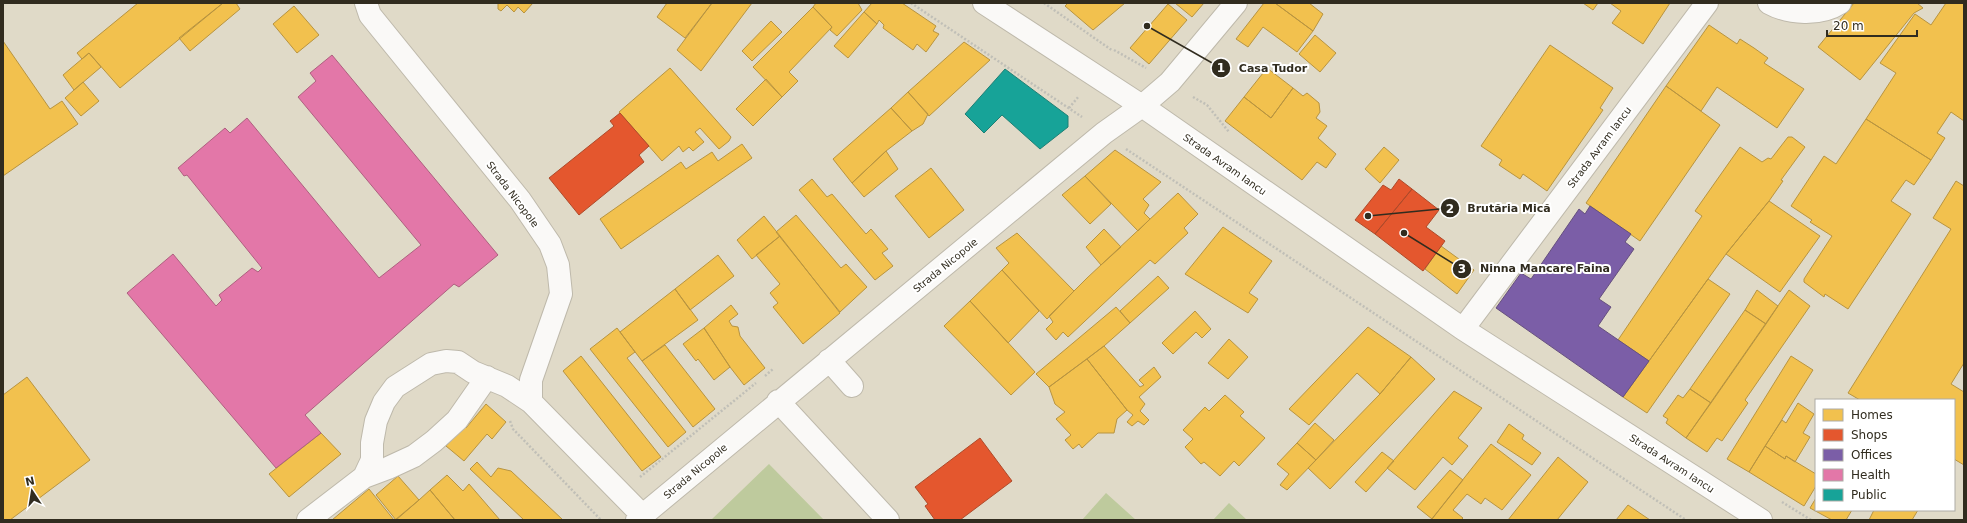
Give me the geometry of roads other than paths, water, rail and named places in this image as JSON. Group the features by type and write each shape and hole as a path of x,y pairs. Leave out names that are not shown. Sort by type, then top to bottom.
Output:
{"street":[{"name":"Strada Nicopole","path":"366,3 370,15 520,200 550,244 558,265 561,294 532,380 531,402 639,518 778,401 1104,133 1142,106 1170,82 1236,3"},
{"name":"Strada Avram Iancu","path":"984,3 1142,106 1463,329 1754,518"},
{"name":"Strada Avram Iancu","path":"1463,329 1707,3"},
{"path":"1769,3 1789,10 1812,12 1834,7 1840,3"},
{"path":"829,360 852,386"},
{"path":"364,477 372,460 372,443 376,421 384,402 395,387 431,364 446,361 458,362 473,372 507,386 531,402"},
{"path":"308,520 364,477 414,456 434,441 457,420 487,378"},
{"path":"778,401 888,520"}],"place":[{"name":"Casa Tudor","path":"1147,26"},
{"name":"Brutăria Mică","path":"1368,216"},
{"name":"Ninna Mancare Faina","path":"1404,233"}]}
